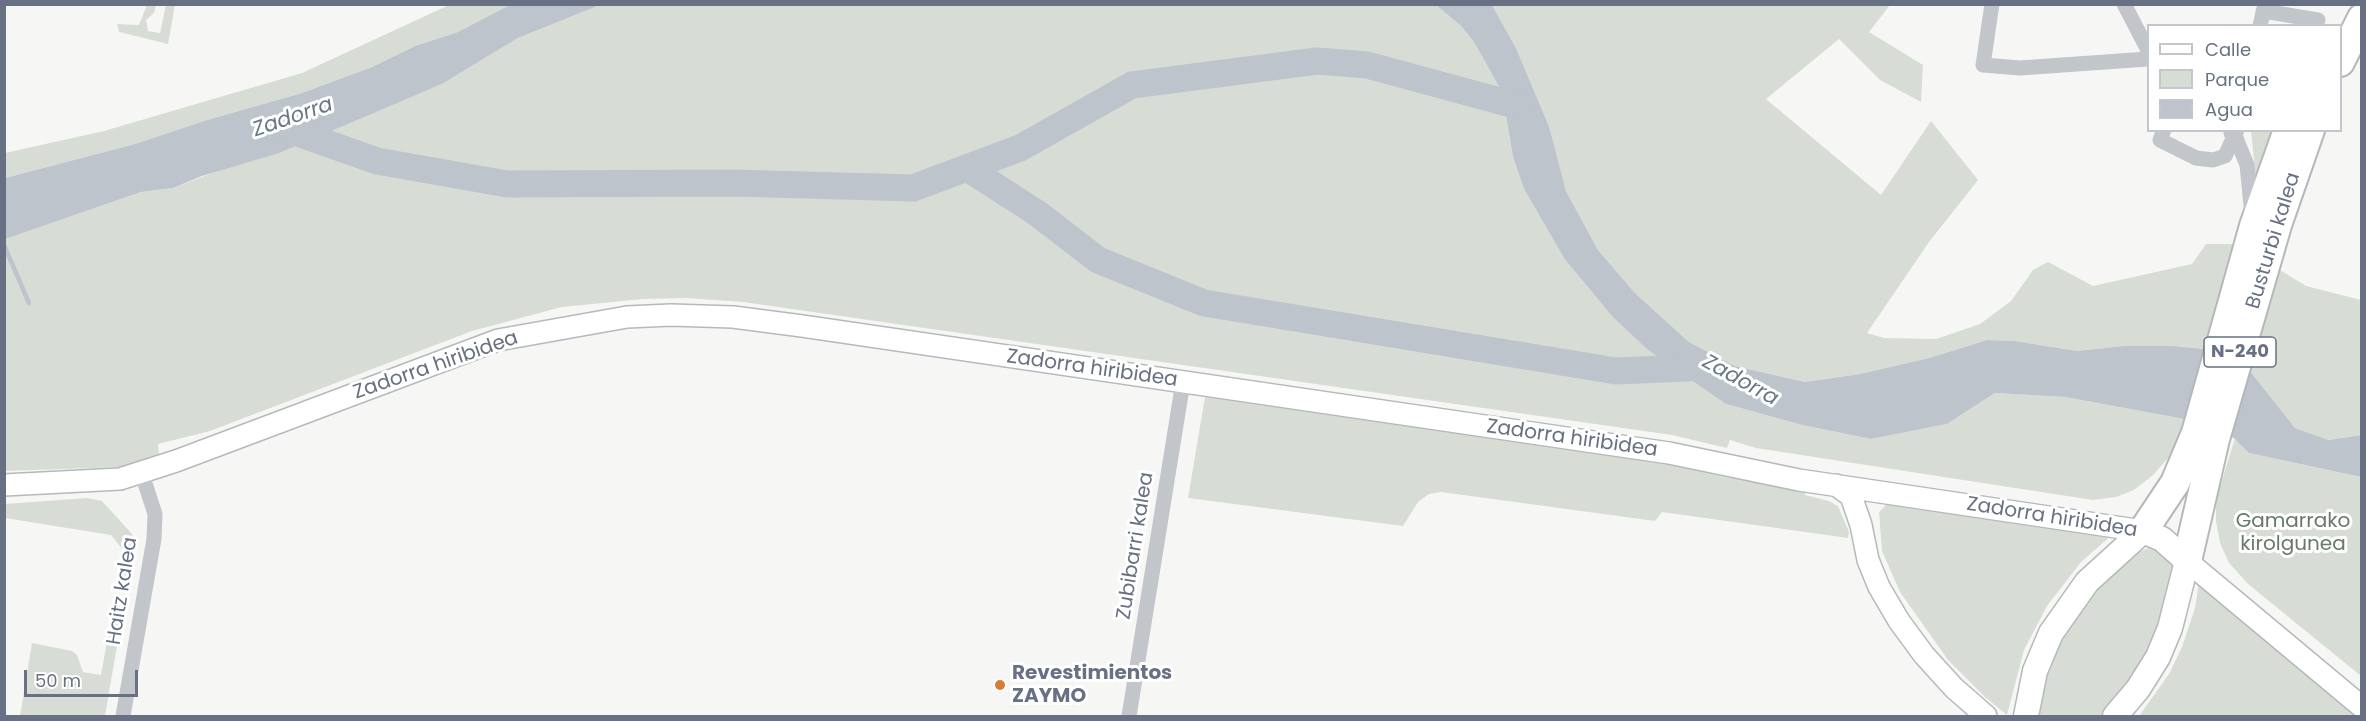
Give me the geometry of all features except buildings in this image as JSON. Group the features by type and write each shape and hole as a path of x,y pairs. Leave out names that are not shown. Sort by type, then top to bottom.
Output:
{"highway":[{"path":"2328,23 2349,4"},
{"path":"2342,58 2361,18"},
{"name":"Busturbi kalea","path":"2254,264 2253,226 2287,132"},
{"name":"Busturbi kalea","path":"2187,561 2206,436 2254,264 2309,132"},
{"name":"Busturbi kalea","path":"2143,531 2206,436"}],"main road":[{"name":"Zadorra hiribidea","path":"4,485 100,482 142,474 498,340 627,316 733,317 1679,454 1757,472 2143,531 2162,539 2187,561"},
{"path":"1836,485 1851,496 1861,525 1868,560 1879,587 1899,621 1931,664 1986,717"},
{"path":"1861,525 1875,499 1885,492"},
{"path":"2025,717 2036,671 2051,633 2086,582 2143,531"},
{"path":"2115,717 2138,689 2158,657 2170,628 2187,561 2361,707"}],"street":[{"path":"1992,4 1983,65 2020,68 2147,59"},
{"path":"2124,4 2147,48"},
{"path":"2263,14 2328,23"},
{"path":"2163,132 2160,140 2196,158 2204,159 2225,156 2234,133"},
{"path":"2234,133 2247,165 2253,226"},
{"name":"Zubibarri kalea","path":"1129,717 1183,382"},
{"name":"Haitz kalea","path":"123,717 154,539 155,514 142,474"}],"green space":[{"path":"147,5 156,5 154,13 146,20 148,31 160,33 166,5 175,5 168,44 119,32 117,24 139,25"},
{"path":"449,5 512,5 458,32 415,46 372,67 302,93 207,120 135,144 5,178 5,153 104,131 302,73"},
{"path":"600,5 1436,5 1461,26 1474,42 1502,92 1513,157 1524,189 1564,258 1726,404 1802,425 1871,439 1947,424 1995,393 2065,397 2184,419 2171,455 2153,475 2134,490 2116,497 2093,500 1756,448 1730,440 1727,448 1672,435 743,302 686,298 643,299 562,307 472,331 210,431 158,444 159,454 121,467 5,471 4,239 141,192 173,188 378,110 442,84 518,38"},
{"path":"1492,5 1890,5 1869,32 1923,65 1921,102 1880,80 1839,39 1766,99 1881,195 1931,121 1978,180 1929,242 1867,333 1884,338 1936,339 1980,324 2011,301 2033,270 2048,262 2093,286 2192,264 2206,244 2236,244 2218,302 2269,306 2280,270 2306,286 2361,300 2361,435 2329,440 2295,428 2235,352 2174,346 2123,346 2077,351 2015,341 1987,340 1929,358 1860,374 1805,382 1735,366 1689,342 1635,293 1598,250 1566,191 1548,127 1516,48"},
{"path":"2251,132 2273,132 2256,180"},
{"path":"1205,397 1664,463 1724,477 1805,490 1805,495 1829,501 1838,506 1849,532 1848,538 1662,512 1655,521 1441,492 1429,494 1418,502 1403,526 1188,498"},
{"name":"Gamarrako kirolgunea","path":"2235,438 2249,453 2361,477 2361,676 2248,584 2229,563 2220,543 2216,521 2216,500"},
{"path":"87,498 102,501 132,534 135,546 128,584 117,584 123,550 111,535 5,518 5,504"},
{"path":"1896,501 2113,534 2081,562 2047,606 2024,650 2007,715 1985,697 1948,660 1900,592 1882,551 1879,512 1887,504"},
{"path":"2148,548 2160,551 2174,566 2163,616 2144,660 2101,716 2036,716 2048,667 2059,639 2092,591 2132,556"},
{"path":"2199,582 2358,716 2139,716 2169,674 2182,647 2195,608"},
{"path":"114,602 124,605 105,716 20,716 32,643 72,651 77,655 83,672 101,675"}],"water":[{"name":"Zadorra","path":"512,4 600,5 518,38 442,84 279,153 202,176 173,188 141,192 5,239 5,178 135,144 207,120 302,93 372,67 415,46 458,32"},
{"name":"Zadorra","path":"1436,5 1492,5 1516,48 1549,127 1566,191 1598,250 1635,293 1689,342 1735,366 1805,382 1860,374 1929,358 1987,340 2015,341 2077,351 2123,346 2174,346 2235,352 2295,428 2329,440 2361,435 2361,477 2249,453 2234,438 2184,419 2065,397 1995,393 1947,424 1871,439 1802,425 1726,404 1647,349 1613,317 1564,258 1524,189 1513,157 1502,92 1474,42 1461,26"}],"waterway":[{"name":"Zadorra","path":"278,126 377,161 507,184 734,183 913,188 1020,148 1132,85 1317,61 1367,65 1522,107"},
{"name":"Zadorra","path":"967,168 1037,213 1098,260 1204,303 1616,371 1710,367"},
{"path":"4,245 29,303"}],"place":[{"name":"Revestimientos ZAYMO","path":"1000,685"}]}
